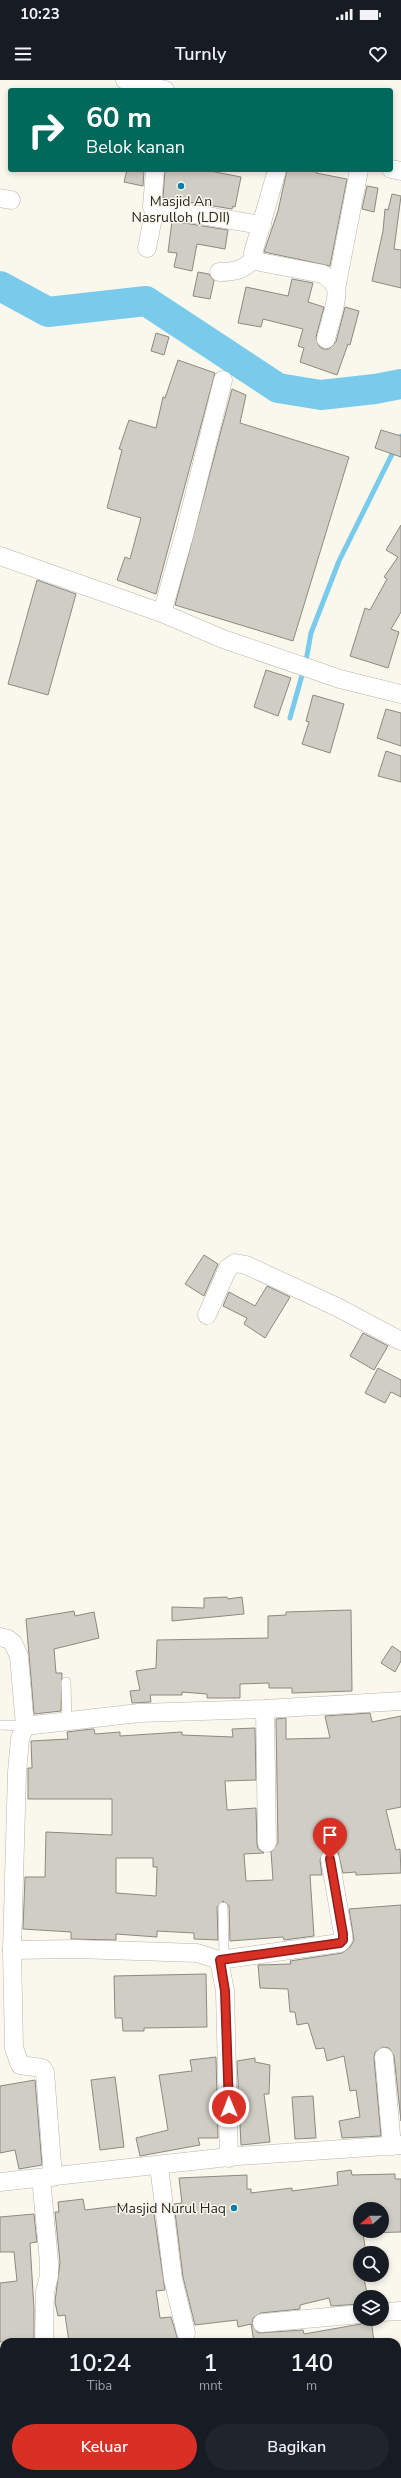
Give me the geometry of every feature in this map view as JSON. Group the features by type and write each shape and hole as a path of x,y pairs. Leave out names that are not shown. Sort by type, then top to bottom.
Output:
{"street":[{"path":"125,80 157,88"},
{"path":"155,172 151,204 155,207 262,225"},
{"path":"276,172 253,253 255,258 260,262 323,274 331,280 336,289"},
{"path":"326,339 359,172"},
{"path":"147,248 155,207"},
{"path":"220,272 237,272 246,267 255,258"},
{"path":"162,613 183,539 223,380"},
{"path":"0,556 162,613 223,639 303,666 401,694"},
{"path":"207,1315 228,1268 235,1263 246,1265 332,1305 401,1341"},
{"path":"0,1637 8,1639 13,1643 19,1656 25,1726 20,1739 17,1772 12,1950 6,2008 17,2062 26,2067 42,2068 45,2072 49,2276 45,2292 44,2338"},
{"path":"25,1726 139,1712 265,1709 401,1701"},
{"path":"265,1709 267,1843"},
{"path":"12,1950 76,1949 182,1952 205,1954 222,1959 340,1943 343,1940 343,1934 330,1859"},
{"path":"222,1959 225,1991 229,2158"},
{"path":"0,2182 229,2158 397,2145 384,2057"},
{"path":"159,2166 174,2279 186,2333"},
{"path":"389,2312 401,2311"},
{"path":"262,2323 353,2315"}],"lane":[{"path":"66,1682 67,1720"},
{"path":"0,1725 25,1726"},
{"path":"222,1959 223,1907"}],"building":[{"path":"126,172 144,172 143,186 124,182"},
{"path":"165,172 215,172 241,177 235,207 233,206 232,209 163,198"},
{"path":"287,172 316,172 347,179 330,266 264,252 278,211"},
{"path":"367,186 378,188 374,212 362,209"},
{"path":"392,194 401,196 394,249 401,250 401,288 372,281 383,231 385,209 388,210"},
{"path":"172,221 228,230 225,249 197,244 192,271 174,267 177,253 168,252"},
{"path":"198,272 209,274 214,281 210,299 193,296"},
{"path":"292,279 313,283 308,302 324,307 316,337 319,346 323,349 329,349 336,342 345,307 359,311 350,345 348,344 337,375 300,362 304,348 298,346 303,329 263,319 261,327 238,323 246,287 288,296"},
{"path":"156,333 169,337 164,355 151,351"},
{"path":"178,360 215,373 156,594 117,580 125,557 130,559 141,518 107,508 122,450 119,449 129,420 156,428 163,397 165,398"},
{"path":"232,389 246,395 240,423 349,457 293,641 175,605"},
{"path":"381,430 401,436 401,457 375,448"},
{"path":"401,525 401,612 391,629 399,632 388,668 350,656 365,608 370,610 387,579 384,577 398,557 386,550"},
{"path":"37,580 76,594 48,695 8,684"},
{"path":"266,670 291,678 278,716 254,707"},
{"path":"313,695 344,704 330,753 302,744 309,722 306,721"},
{"path":"386,709 401,713 401,746 377,738"},
{"path":"386,751 401,756 401,782 378,776"},
{"path":"204,1255 218,1264 204,1296 185,1284"},
{"path":"267,1286 290,1297 265,1338 244,1324 247,1318 223,1306 229,1292 255,1306"},
{"path":"363,1333 388,1346 374,1370 350,1356"},
{"path":"378,1368 401,1380 401,1397 391,1392 385,1403 365,1393"},
{"path":"227,1597 228,1599 242,1597 244,1614 172,1621 172,1607 204,1608 204,1598"},
{"path":"351,1610 352,1691 292,1693 292,1688 269,1688 269,1683 240,1684 240,1698 207,1698 207,1694 182,1692 182,1695 150,1695 151,1702 132,1703 130,1691 140,1690 136,1671 156,1668 157,1640 268,1638 268,1616 286,1615 286,1612"},
{"path":"74,1611 75,1616 94,1612 99,1638 54,1649 56,1673 62,1673 61,1711 34,1714 26,1619"},
{"path":"392,1646 401,1652 401,1661 395,1672 381,1663"},
{"path":"370,1713 372,1722 401,1716 401,1807 386,1810 396,1850 400,1849 401,1873 356,1875 356,1872 343,1873 338,1852 329,1849 324,1851 320,1860 322,1875 310,1875 314,1936 284,1940 283,1937 230,1941 229,1906 223,1901 217,1907 218,1940 194,1939 194,1933 157,1931 157,1937 116,1934 116,1940 71,1939 71,1932 23,1929 25,1877 45,1877 46,1832 112,1835 112,1799 28,1799 28,1768 32,1768 31,1741 68,1739 67,1732 92,1729 94,1729 95,1734 120,1732 120,1736 182,1732 182,1735 233,1737 232,1729 255,1728 256,1780 225,1781 227,1810 256,1808 257,1844 258,1849 264,1853 244,1854 246,1881 273,1880 271,1852 278,1843 276,1719 286,1718 286,1739 330,1738 325,1716","holes":["116,1858 153,1858 153,1867 157,1867 156,1896 116,1893"]},
{"path":"401,1905 401,2121 394,2056 389,2048 383,2047 375,2052 374,2058 381,2136 342,2138 339,2121 360,2117 356,2090 350,2091 344,2056 327,2061 324,2048 316,2049 308,2023 297,2025 295,2012 290,2012 288,1989 260,1988 258,1965 291,1964 290,1961 342,1953 350,1947 354,1940 349,1909"},
{"path":"206,1974 207,2027 144,2028 144,2031 123,2031 122,2018 115,2018 114,1976"},
{"path":"216,2057 218,2138 198,2138 200,2145 140,2156 136,2138 168,2130 159,2075 192,2071 190,2060"},
{"path":"255,2058 255,2062 270,2065 269,2094 264,2094 270,2142 241,2145 237,2061"},
{"path":"115,2077 124,2147 100,2150 91,2080"},
{"path":"35,2080 42,2165 19,2169 15,2150 0,2153 0,2086"},
{"path":"313,2096 316,2138 295,2139 292,2097"},
{"path":"351,2170 352,2175 395,2174 395,2179 401,2179 401,2232 389,2232 389,2202 353,2202 353,2238 364,2238 365,2246 353,2246 353,2282 365,2282 366,2290 353,2290 353,2304 331,2306 329,2298 300,2305 300,2309 261,2313 253,2318 252,2324 258,2333 303,2330 304,2334 353,2325 372,2326 373,2338 253,2338 251,2324 238,2327 237,2320 195,2325 183,2277 174,2204 182,2203 179,2178 247,2175 247,2189 251,2189 251,2193 292,2188 292,2191 338,2185 337,2172"},
{"path":"83,2199 85,2210 126,2205 127,2210 153,2207 165,2290 156,2291 160,2318 171,2317 177,2338 68,2338 65,2315 58,2316 55,2302 60,2262 55,2212 59,2212 58,2202"},
{"path":"34,2214 37,2242 30,2243 34,2309 34,2338 0,2338 0,2283 17,2281 14,2252 0,2252 0,2217"}],"waterway":[{"path":"0,286 48,312 146,301 278,388 321,395 375,389 401,384"},
{"path":"290,718 306,661 311,633 339,561 401,436"}],"place":[{"name":"Masjid An Nasrulloh (LDII)","path":"181,186"},
{"name":"Masjid Nurul Haq","path":"234,2208"}],"route":[{"path":"229,2107 225,1991 220,1960 224,1958 340,1943 343,1940 343,1934 330,1859"}]}
